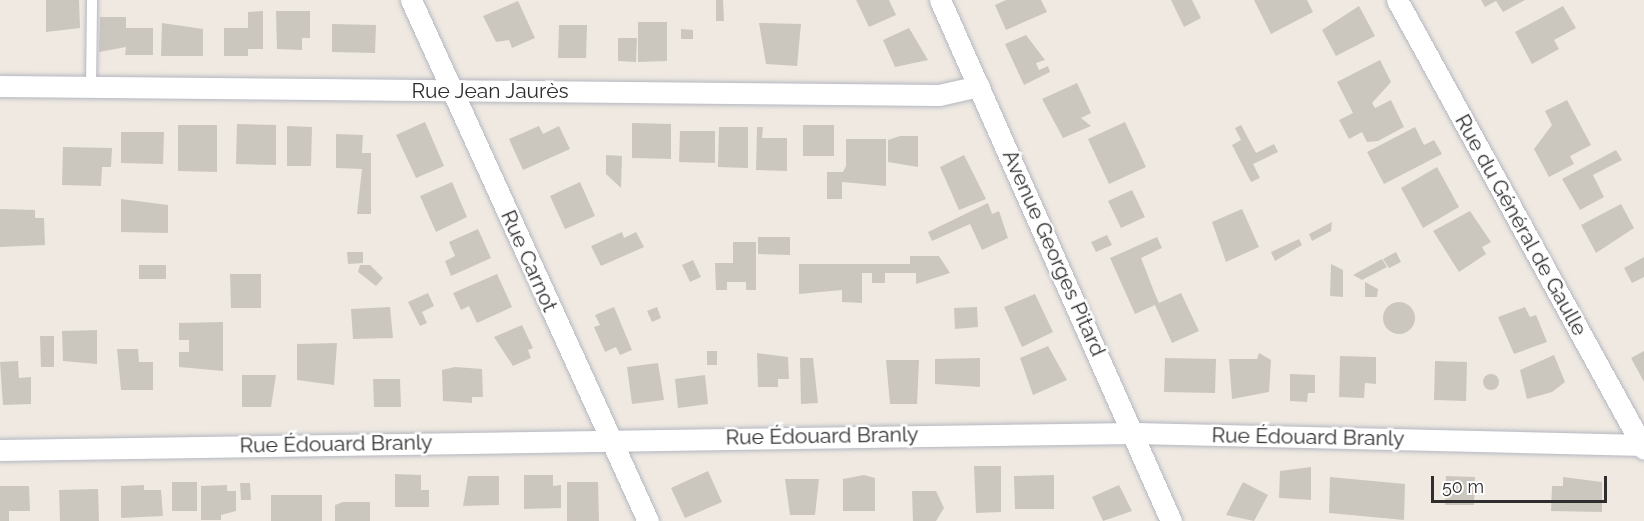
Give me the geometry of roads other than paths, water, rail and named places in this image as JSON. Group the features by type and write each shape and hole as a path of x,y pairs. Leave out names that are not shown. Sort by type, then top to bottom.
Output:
{"street":[{"name":"Rue Carnot","path":"411,0 648,521"},
{"name":"Avenue Georges Pitard","path":"940,0 1174,516"},
{"name":"Rue du Général de Gaulle","path":"1397,0 1643,446"},
{"name":"Rue Jean Jaurès","path":"0,86 939,95 978,86"},
{"name":"Rue Édouard Branly","path":"0,450 610,439 1135,433 1643,446"}],"lane":[{"path":"91,87 92,0"}]}
